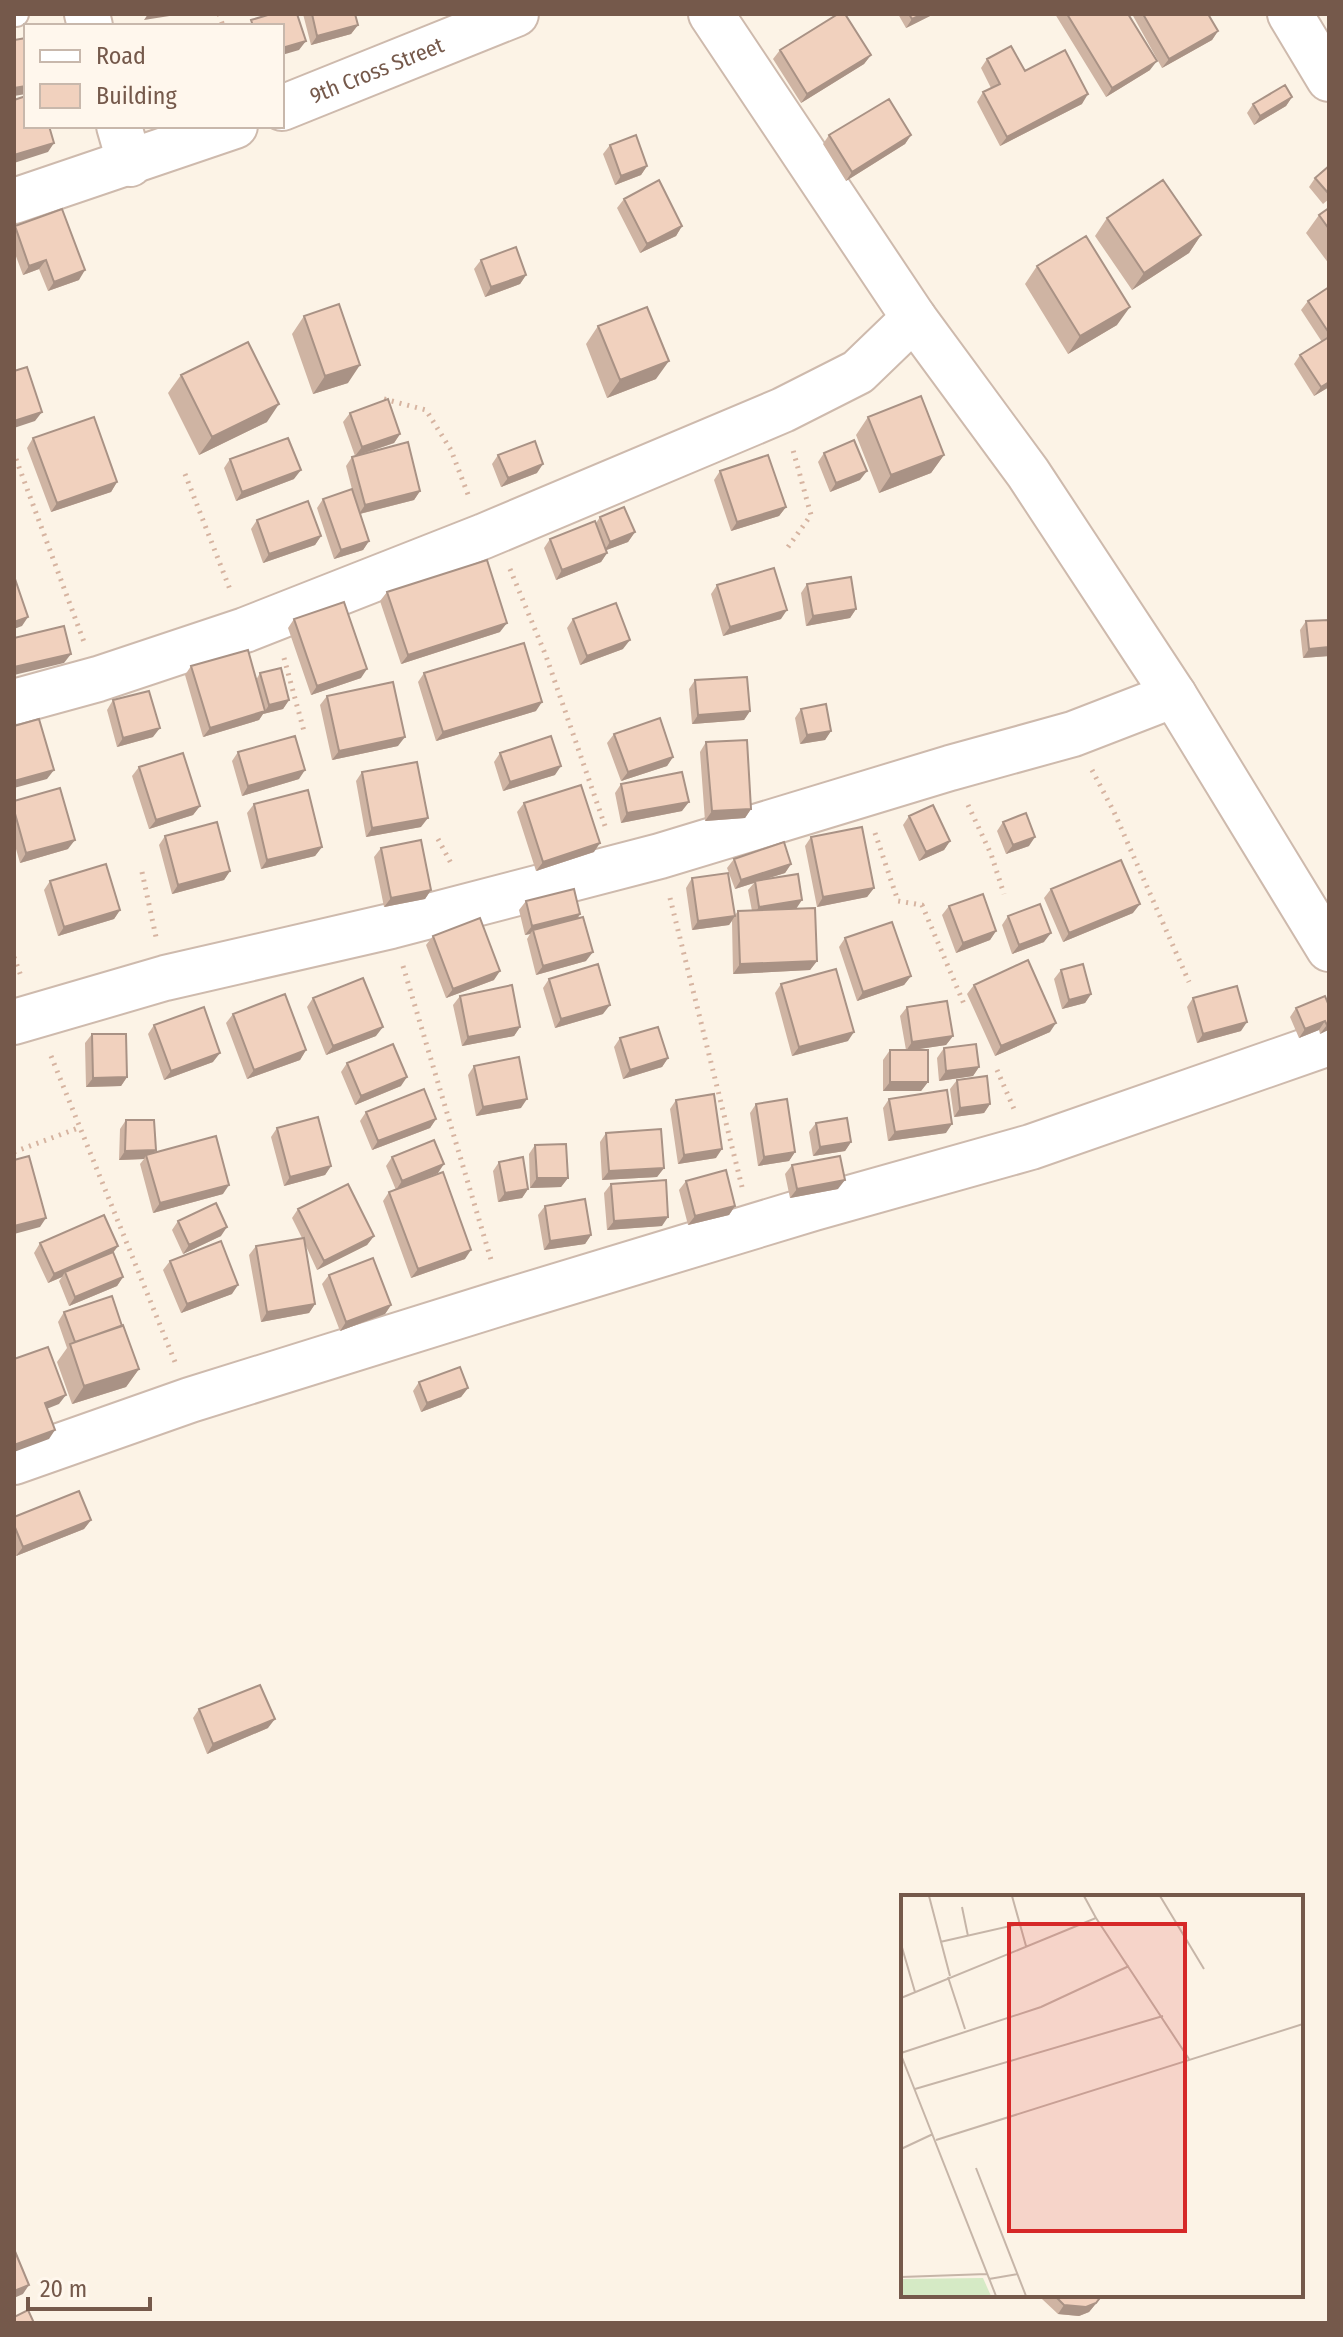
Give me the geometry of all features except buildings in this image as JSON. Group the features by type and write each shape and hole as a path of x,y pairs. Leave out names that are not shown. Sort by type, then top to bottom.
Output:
{"street":[{"name":"9th Cross Street","path":"284,107 516,14"},
{"path":"711,14 914,318 1028,473 1174,695 1329,949"},
{"path":"1290,14 1329,79"},
{"path":"14,201 124,145 223,128"},
{"path":"14,702 98,679 259,625 489,534 783,410 858,372 914,318"},
{"path":"24,1019 165,978 391,926 640,861 1073,734 1174,695"},
{"path":"14,1462 190,1400 504,1302 1031,1147 1329,1043"}],"path":[{"path":"384,399 426,410 451,450 640,861 752,1227"},
{"path":"783,410 811,515 788,547"},
{"path":"16,459 98,679"},
{"path":"185,474 259,625 305,735"},
{"path":"1073,734 1114,812 1189,982"},
{"path":"950,768 991,854 1004,894"},
{"path":"862,794 898,901 922,905 964,1004"},
{"path":"142,872 165,978"},
{"path":"391,926 504,1302"},
{"path":"14,957 24,1019 81,1127 190,1400"},
{"path":"14,1152 81,1127"}]}
